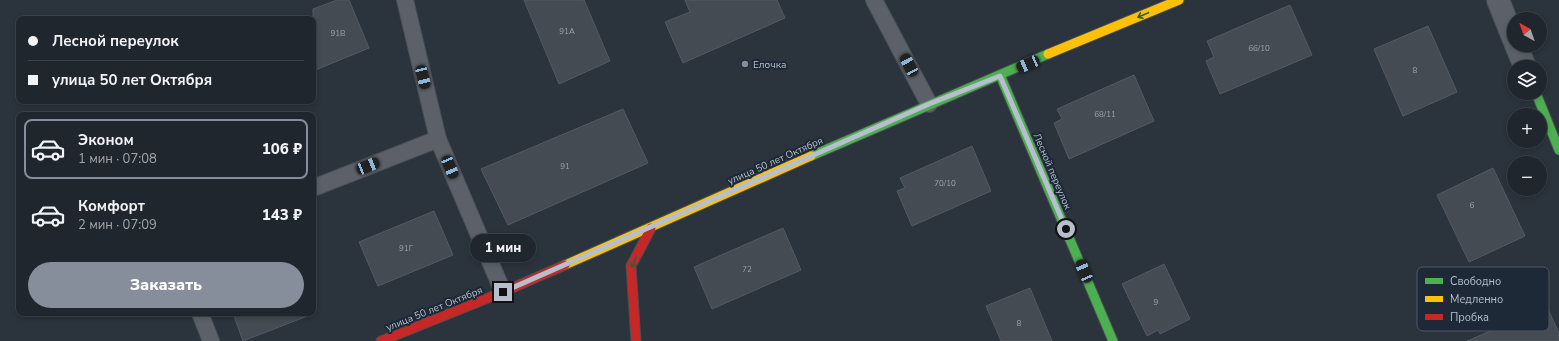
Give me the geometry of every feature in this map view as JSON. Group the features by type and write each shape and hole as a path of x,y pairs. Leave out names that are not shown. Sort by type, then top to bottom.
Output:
{"street":[{"name":"улица 50 лет Октября","path":"380,341 503,292 651,228 929,104 1000,76 1179,0"},
{"path":"1498,0 1507,22"},
{"name":"Лесной переулок","path":"1000,76 1113,341"},
{"path":"1539,100 1559,150"},
{"path":"636,341 631,266 651,228"}],"lane":[{"path":"405,0 438,139 503,292"},
{"path":"874,0 929,104"},
{"path":"316,187 438,139"},
{"path":"201,316 211,341"}],"building":[{"path":"337,0 349,0 369,48 316,70 316,16 313,16 313,9"},
{"path":"524,0 584,0 610,61 559,84"},
{"path":"685,0 777,0 785,18 683,63 665,22 690,12"},
{"path":"1290,5 1312,55 1220,94 1206,61 1214,57 1207,41"},
{"path":"1428,26 1457,92 1403,116 1374,49"},
{"path":"1134,75 1154,121 1069,159 1054,123 1062,119 1057,109"},
{"path":"623,109 648,163 508,225 481,169"},
{"path":"972,146 991,191 912,226 897,191 905,188 900,178"},
{"path":"1493,168 1525,236 1469,262 1437,195"},
{"path":"434,211 453,255 378,286 359,242"},
{"path":"783,228 801,270 712,309 694,267"},
{"path":"1164,264 1190,319 1160,334 1158,330 1147,336 1122,284"},
{"path":"1030,288 1052,341 1001,341 986,306"},
{"path":"1549,311 1559,333 1559,341 1467,341 1491,331 1549,331"},
{"path":"234,316 307,316 243,341"}],"traffic: fast":[{"path":"811,156 1048,54"},
{"path":"1000,75 1113,341"},
{"path":"1539,100 1559,150"}],"traffic: slow":[{"path":"1048,54 1179,0"},
{"path":"565,265 811,156"}],"traffic: jam":[{"path":"636,341 631,266 651,228"},
{"path":"381,341 503,292 565,265"}],"place":[{"name":"Елочка","path":"745,64"}],"route":[{"path":"503,292 929,104 1000,76 1066,229"}]}
